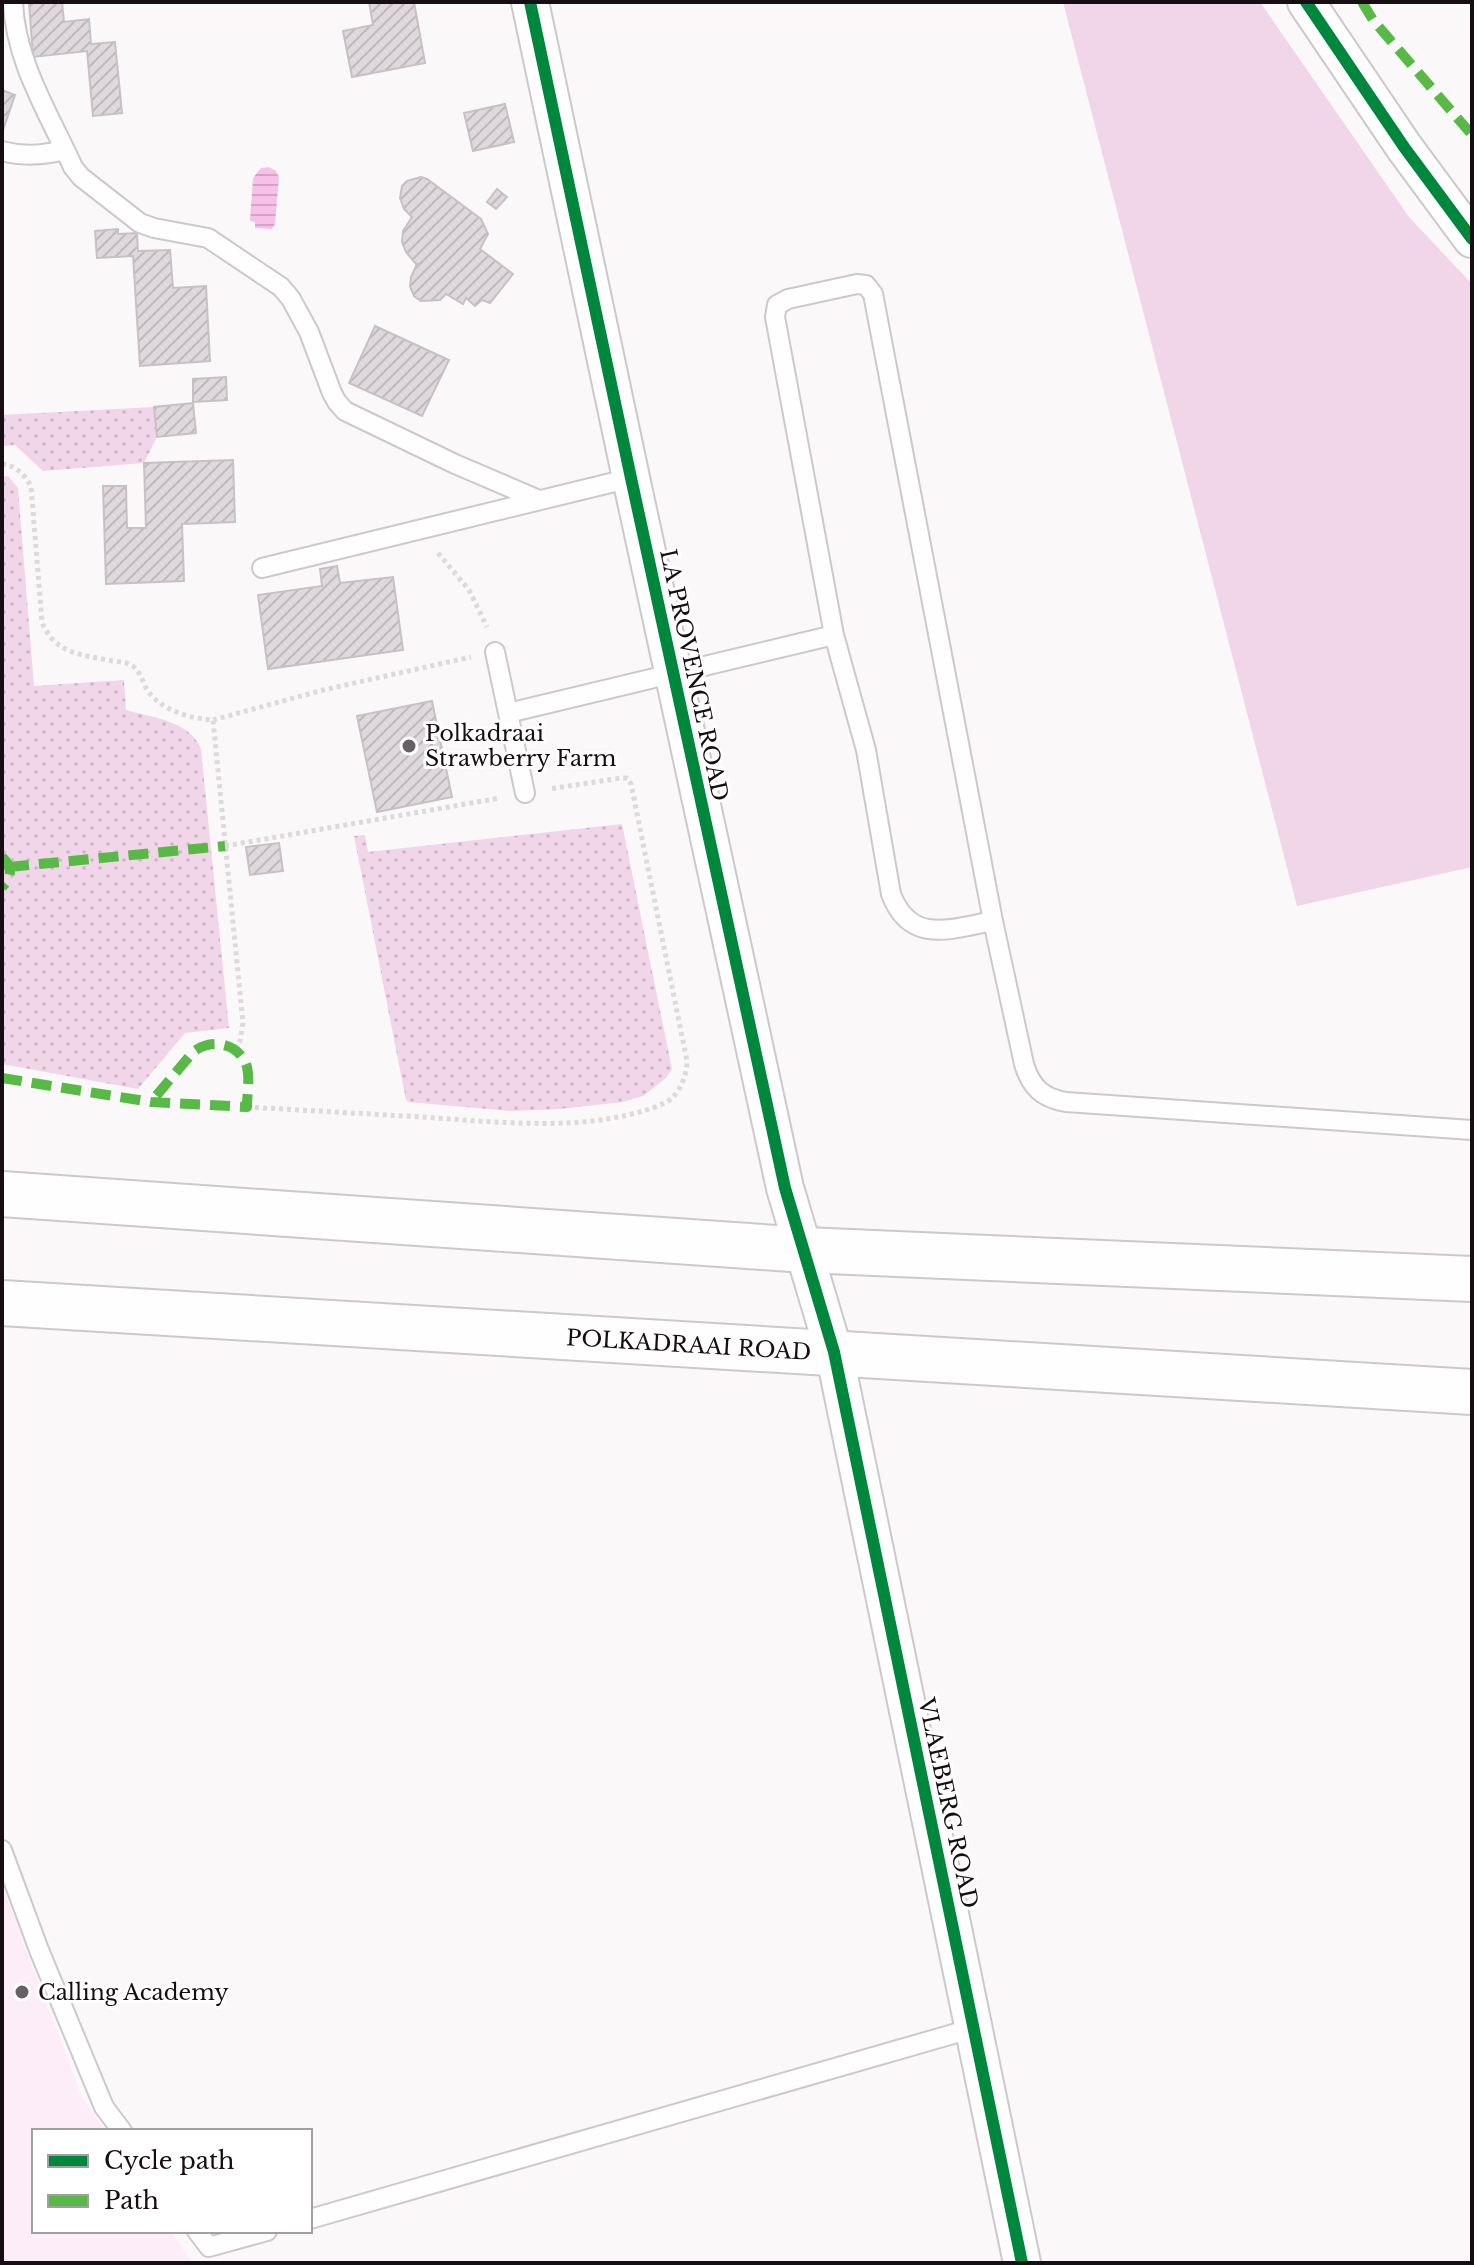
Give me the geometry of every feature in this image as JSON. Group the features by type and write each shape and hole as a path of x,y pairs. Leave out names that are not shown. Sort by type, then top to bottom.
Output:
{"main road":[{"path":"2,1194 805,1250 1472,1279"},
{"name":"POLKADRAAI ROAD","path":"2,1303 1472,1392"}],"street":[{"name":"LA PROVENCE ROAD","path":"530,2 785,1188 834,1352"},
{"path":"1306,2 1404,147 1472,239"},
{"name":"VLAEBERG ROAD","path":"834,1352 1022,2263"}],"lane":[{"path":"13,2 20,52 73,167 81,177 128,216 154,228 217,242 281,287 309,332 332,393 345,411 539,500"},
{"path":"2,151 41,156 65,150"},
{"path":"993,921 950,929 916,927 896,907 891,894 866,750 834,635 775,310 777,305 788,299 863,284 873,294 993,921 1028,1077 1034,1087 1052,1100 1066,1102 1472,1130"},
{"path":"262,568 631,478"},
{"path":"508,713 834,635"},
{"path":"495,652 525,793"},
{"path":"2,1850 39,1950 104,2107 120,2129"},
{"path":"312,2218 974,2028"},
{"path":"198,2233 209,2247 260,2233"}],"path":[{"path":"2,464 14,467 31,486 42,622 54,644 81,655 132,666 151,696 188,716 213,720 323,690 495,652 484,618 469,590 414,531"},
{"path":"213,720 243,1023 235,1050"},
{"path":"225,846 627,778 631,784 687,1061 679,1090 670,1099 621,1117 512,1122 247,1107"}],"shaded area":[{"path":"1063,2 1260,2 1409,217 1472,284 1472,867 1297,906"},
{"path":"269,167 279,177 275,224 272,229 255,228 255,222 250,221 253,178 261,168"},
{"path":"154,407 157,437 144,463 43,471 15,445 2,446 2,415"},
{"path":"8,476 18,488 34,686 124,680 126,710 179,726 195,739 201,749 229,1028 185,1033 138,1089 2,1064 2,477"},
{"path":"622,824 672,1069 666,1078 643,1096 623,1102 559,1109 511,1111 408,1102 354,836 365,835 368,852"},
{"name":"Calling Academy","path":"2,1886 82,2097 104,2129 32,2129 32,2233 172,2233 192,2263 2,2263"}],"building":[{"path":"62,2 64,22 89,19 91,44 115,42 122,113 93,116 87,51 33,57 29,3"},
{"path":"369,2 414,2 425,63 352,77 343,31 373,25"},
{"path":"2,90 15,95 2,133"},
{"path":"505,104 514,142 473,151 464,113"},
{"path":"421,177 481,219 488,234 480,249 513,274 490,303 482,300 475,306 466,298 463,304 446,294 440,300 421,301 414,296 411,277 420,264 416,264 406,252 402,242 403,231 412,217 404,209 400,198 402,186 407,181"},
{"path":"497,189 507,197 496,209 487,202"},
{"path":"118,229 118,234 137,233 138,251 170,250 173,288 206,286 210,361 140,366 133,256 97,258 95,231"},
{"path":"375,326 449,360 422,416 349,383"},
{"path":"226,377 227,400 193,402 193,379"},
{"path":"193,403 196,433 157,437 154,407"},
{"path":"233,460 235,522 182,524 184,581 106,584 103,486 126,486 127,528 146,528 144,463"},
{"path":"337,566 340,583 393,577 403,650 268,669 258,595 322,586 320,569"},
{"path":"432,701 452,797 377,812 357,716"},
{"path":"279,843 283,871 250,875 246,847"}],"marked path":[{"path":"1362,2 1373,20 1472,135"},
{"path":"9,867 225,846"},
{"path":"2,857 10,872 2,887"},
{"path":"2,1078 151,1102 247,1107 247,1067 238,1052 231,1048 208,1045 193,1052 151,1102"}],"cycle path":[{"path":"530,2 785,1188 834,1352 1022,2263"},
{"path":"1306,2 1404,147 1472,239"}],"place":[{"name":"Polkadraai Strawberry Farm","path":"409,746"},
{"name":"Calling Academy","path":"22,1992"}]}
